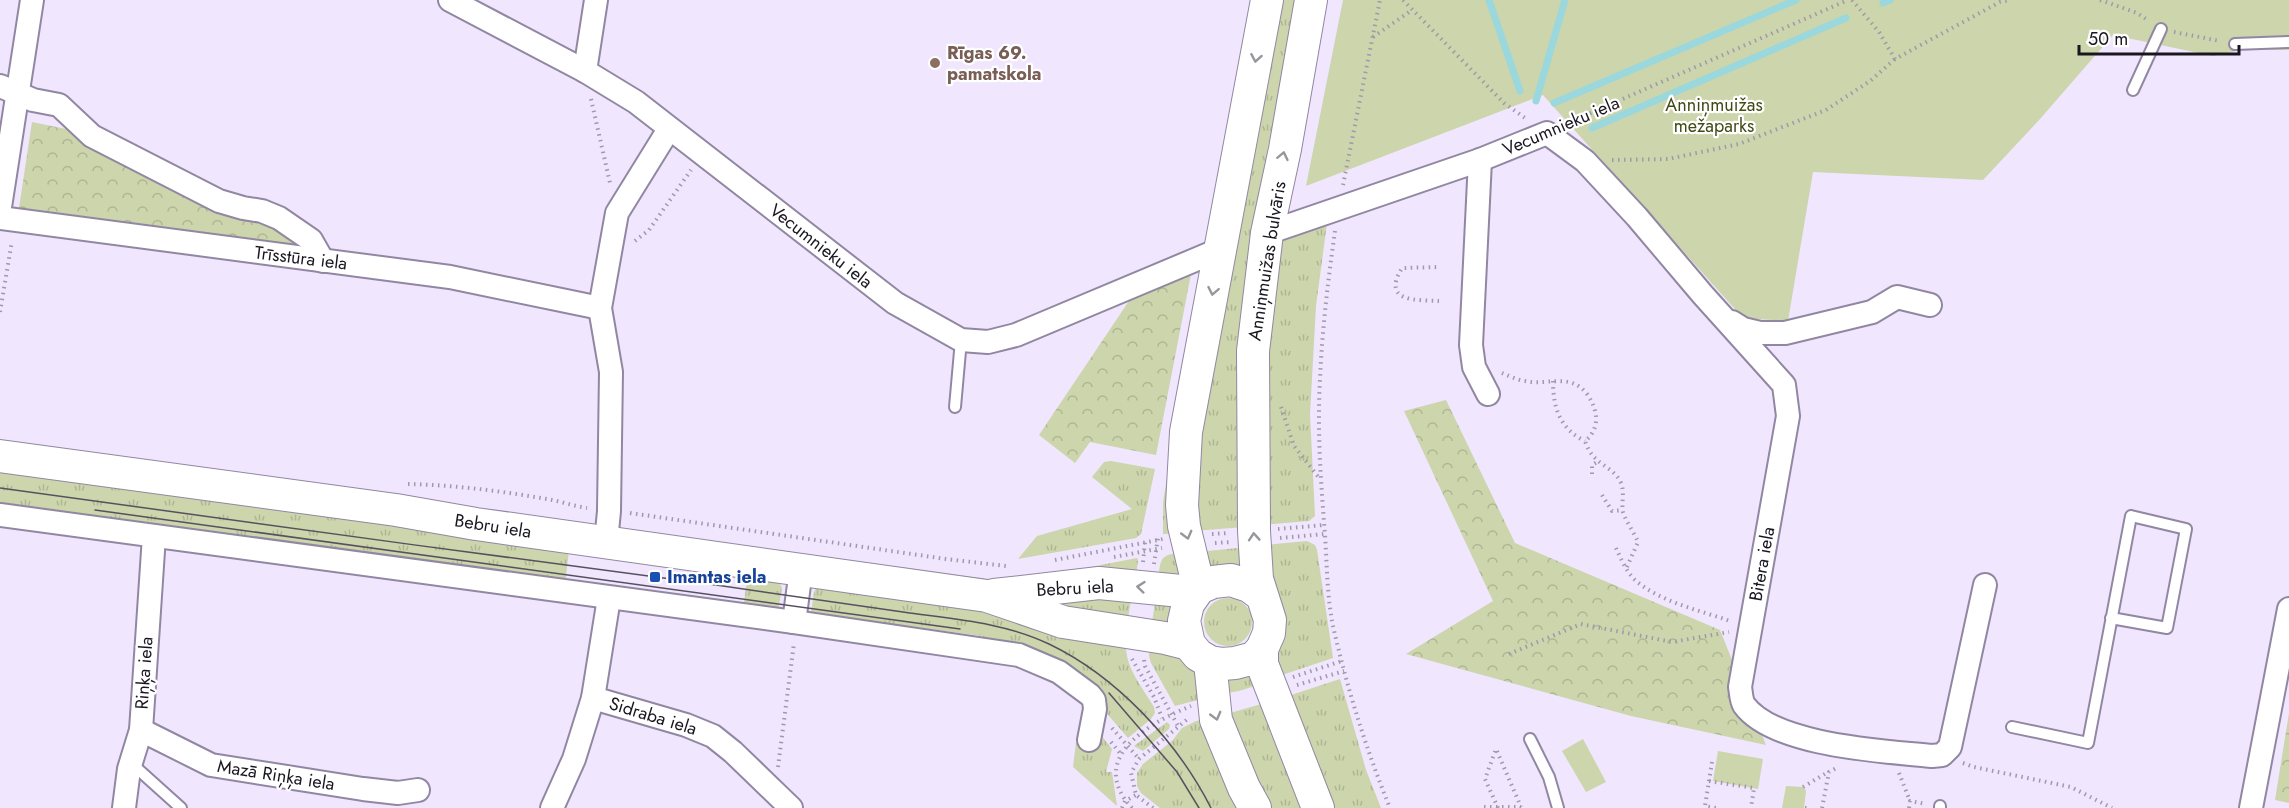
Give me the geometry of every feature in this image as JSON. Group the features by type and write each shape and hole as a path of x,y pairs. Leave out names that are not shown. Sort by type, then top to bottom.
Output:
{"street":[{"path":"0,207 8,90 32,0"},
{"name":"Vecumnieku iela","path":"450,0 585,71 636,102 895,303 961,340 988,342 1016,335 1221,249"},
{"path":"585,71 596,0"},
{"path":"1199,588 1182,505 1186,432 1267,0"},
{"name":"Anniņmuižas bulvāris","path":"1311,0 1285,149 1267,233 1259,289 1253,351 1254,535 1261,595 1270,621 1269,633 1262,649 1262,664 1318,808"},
{"path":"8,90 33,100 59,105 92,136 219,201 262,211 279,218 311,240 322,261"},
{"path":"606,542 609,511 611,372 600,308 617,213 669,129"},
{"name":"Vecumnieku iela","path":"1267,233 1480,159 1546,133"},
{"name":"Bitera iela","path":"1546,133 1586,161 1784,385 1788,416 1740,687 1744,704 1770,727 1797,736 1860,748 1932,756 1942,755"},
{"path":"1480,159 1471,345 1474,368 1488,394"},
{"name":"Trīsstūra iela","path":"0,218 450,277 600,308"},
{"path":"1723,316 1743,329 1760,333 1785,333 1872,312 1898,297 1930,305"},
{"name":"Bebru iela","path":"0,456 396,510 476,524 987,596 1063,622 1165,638 1200,653"},
{"path":"0,515 794,622 1025,656 1059,672 1084,689 1094,700 1095,709 1089,740"},
{"name":"Riņķa iela","path":"124,808 131,763 141,730 154,536"},
{"path":"794,622 801,570"},
{"path":"1255,808 1244,788 1216,720 1200,653 1185,621 1188,604 1199,588 1213,582 1231,580 1250,586 1261,595"},
{"name":"Bebru iela","path":"987,596 1099,583 1181,591 1199,588"},
{"path":"1942,755 1950,747 1985,585"},
{"path":"552,808 574,759 593,698 609,598"},
{"path":"2251,808 2289,609"},
{"path":"1200,653 1222,664 1246,661 1254,658 1262,649"},
{"name":"Sidraba iela","path":"593,698 686,725 713,736 733,752 791,808"},
{"name":"Mazā Riņķa iela","path":"141,730 211,765 363,789 398,792 418,790"}],"lane":[{"path":"2133,90 2161,29"},
{"path":"2235,44 2289,42"},
{"path":"955,407 961,340"},
{"path":"2012,727 2088,743 2111,618 2131,516 2186,529 2167,628 2111,618"},
{"path":"1530,740 1549,777 1558,808"},
{"path":"131,763 181,808"}],"path":[{"path":"1380,0 1338,208 1326,293 1319,381 1321,479 1333,623 1353,703 1390,808"},
{"path":"1403,0 1504,103 1546,133"},
{"path":"1850,0 1880,32 1895,59"},
{"name":"Vecumnieku iela","path":"1546,133 1850,0"},
{"path":"1586,161 1668,159 1738,144 1826,110 1870,81 1895,59 2000,2 2010,0"},
{"path":"2100,0 2137,13 2161,29 2235,44"},
{"path":"1373,37 1412,10"},
{"path":"585,71 617,213"},
{"path":"609,254 625,248 649,230 702,154"},
{"path":"1439,301 1403,298 1397,293 1396,287 1402,268 1440,267"},
{"path":"1474,368 1489,368 1526,382 1570,381 1580,386 1595,409 1597,421 1591,436 1585,441"},
{"path":"1553,381 1553,396 1559,417 1575,436 1585,441 1597,462 1616,474 1622,485 1623,510 1638,542 1626,568"},
{"path":"1592,474 1592,465 1597,462"},
{"path":"399,483 457,487 550,499 569,506 946,560 1008,566"},
{"path":"1602,495 1612,511 1623,510"},
{"path":"1108,558 1188,541 1324,525"},
{"path":"1052,560 1157,540 1188,541 1254,535 1325,534"},
{"path":"1616,548 1626,568 1635,579 1668,599 1750,628"},
{"path":"776,776 786,712 794,622"},
{"path":"1509,654 1581,624 1672,642 1750,628"},
{"path":"1095,709 1139,759"},
{"path":"1132,808 1117,788 1116,774 1120,753 1162,718"},
{"path":"1153,808 1136,795 1131,773 1139,759 1179,726"},
{"path":"1484,807 1522,808 1496,749 1485,779 1498,807"},
{"path":"1942,755 1974,767 2071,787 2112,808"},
{"path":"1712,762 1705,792 1705,807 1716,808"},
{"path":"1803,787 1846,762"},
{"path":"1899,771 1910,801"},
{"path":"1822,808 1829,772"},
{"path":"1709,780 1754,788 1751,808"},
{"path":"1122,808 1125,801 1136,795"}],"green space":[{"path":"1278,0 1296,0 1252,231 1245,287 1239,350 1245,527 1193,531 1189,500"},
{"name":"Anniņmuižas mežaparks","path":"1343,0 2289,0 2289,50 2241,50 2213,56 2113,35 1983,180 1813,172 1788,321 1743,318 1543,95 1306,186"},
{"path":"32,122 66,129 299,237 294,248 19,208"},
{"path":"1327,223 1316,306 1310,414 1315,516 1309,521 1261,525 1265,379 1277,243 1285,236"},
{"path":"1191,274 1156,455 1090,442 1075,463 1039,435 1133,295"},
{"path":"1446,400 1515,543 1720,630 1766,745 1631,716 1406,654 1493,601 1404,411"},
{"path":"1111,461 1155,469 1141,534 1136,538 1018,559 1037,536 1132,509 1092,477 1104,462"},
{"path":"0,472 569,550 565,585 0,509"},
{"path":"1167,478 1173,479 1180,533 1163,534 1163,502"},
{"path":"1307,541 1315,545 1317,550 1333,658 1276,677 1264,545"},
{"path":"1247,547 1249,573 1207,576 1198,552"},
{"path":"1184,553 1184,576 1158,581 1163,559 1166,556"},
{"path":"1137,558 1136,578 1024,586 902,574 902,567 996,580 1039,577"},
{"path":"748,573 778,579 782,588 778,611 743,610"},
{"path":"817,587 970,603 1126,638 1130,666 1154,707 1155,713 1128,738 1103,709 1100,699 981,643 982,636 811,613"},
{"path":"1132,593 1127,625 1021,598"},
{"path":"1156,596 1179,599 1176,624 1151,629"},
{"path":"1228,598 1245,605 1252,622 1245,639 1228,646 1211,639 1204,622 1211,605"},
{"path":"1150,642 1195,664 1205,698 1175,706 1151,663"},
{"path":"1247,671 1264,683 1221,694 1222,673"},
{"path":"1340,679 1366,770 1381,808 1333,808 1285,697"},
{"path":"1272,701 1305,808 1270,808 1223,715"},
{"path":"2289,713 2289,803 2275,800"},
{"path":"1208,718 1226,759 1221,776 1239,808 1160,808 1141,793 1137,786 1137,773 1143,764 1172,741 1182,728"},
{"path":"1167,722 1170,725 1169,729 1143,751 1134,746"},
{"path":"1100,734 1112,749 1106,772 1112,772 1117,806 1073,767 1076,742 1092,745"},
{"path":"1583,739 1606,782 1586,792 1562,751"},
{"path":"1718,751 1763,759 1758,789 1713,781"},
{"path":"1786,786 1803,787 1806,791 1804,808 1782,808"}],"waterway":[{"path":"1489,0 1520,91"},
{"path":"1536,101 1565,0"},
{"path":"1554,103 1796,0"},
{"path":"1883,3 1890,0"},
{"path":"1592,128 1846,18"}],"tram line":[{"path":"0,488 716,585 996,626 1032,637 1074,657 1121,692 1162,735 1181,759 1211,808"},
{"path":"95,510 960,629"},
{"path":"1109,693 1177,772 1199,808"}],"place":[{"name":"Rīgas 69. pamatskola","path":"935,63"},
{"name":"Imantas iela","path":"655,577"}]}
